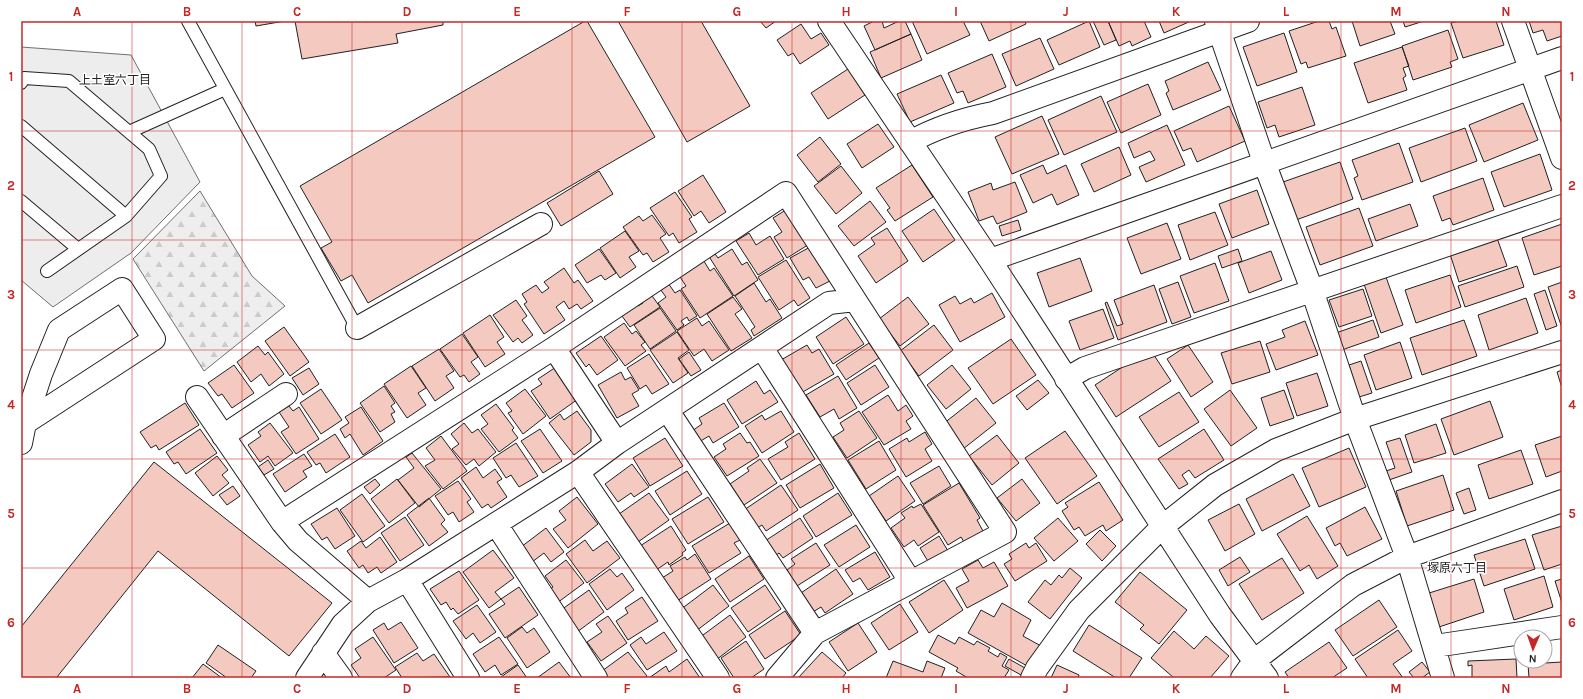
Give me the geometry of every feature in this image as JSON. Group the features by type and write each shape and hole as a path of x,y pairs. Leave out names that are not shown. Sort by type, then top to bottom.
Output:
{"street":[{"path":"910,142 959,120 993,113 1218,26 1248,21"},
{"path":"1513,21 1562,158"},
{"path":"836,23 910,142 990,260 1162,527 1220,615 1267,678"},
{"path":"1218,26 1264,162 1312,290 1355,419 1407,556 1435,646 1443,678"},
{"path":"990,260 1562,58"},
{"path":"282,522 554,348 786,193 1005,532 910,581 815,633 777,678"},
{"path":"1066,378 1085,368 1562,206"},
{"path":"357,328 541,224"},
{"path":"122,289 154,339 23,433 41,374 59,330 122,289"},
{"path":"307,678 343,624 368,601 407,580 578,472 617,443 668,411 829,303 855,300"},
{"path":"554,348 617,443"},
{"path":"762,348 910,581"},
{"path":"1032,678 1037,668 1079,610 1162,527 1215,485 1276,450 1355,419 1562,352"},
{"path":"223,436 286,394"},
{"path":"197,397 282,522 298,541 368,601"},
{"path":"668,411 815,633"},
{"path":"578,472 718,678"},
{"path":"1242,678 1255,660 1353,585 1407,556 1562,501"},
{"path":"496,524 596,678"},
{"path":"407,580 468,678"},
{"path":"1435,646 1562,628"},
{"path":"323,653 341,678"}],"lane":[{"path":"188,21 357,328"},
{"path":"21,83 24,78 69,81 149,149 161,176 126,216 47,271"},
{"path":"129,132 225,89"},
{"path":"21,126 126,216"},
{"path":"21,201 78,249"}],"green space":[{"path":"200,191 252,276 285,306 204,371 133,259"}],"shaded area":[{"path":"21,47 131,55 200,182 131,253 53,307 21,280"}],"building":[{"path":"255,21 285,21 256,26"},
{"path":"295,21 443,21 443,25 396,34 398,43 302,59"},
{"path":"587,21 655,137 368,303 352,275 341,281 321,248 332,242 300,186"},
{"path":"618,21 701,21 750,106 687,142"},
{"path":"760,21 776,21 766,28"},
{"path":"874,21 882,21 884,28 899,21 905,21 911,34 875,50 864,26"},
{"path":"912,21 963,21 970,35 927,54"},
{"path":"980,21 1025,21 1026,24 989,41"},
{"path":"1089,21 1100,47 1059,65 1047,40"},
{"path":"1093,21 1108,21 1116,40 1104,45"},
{"path":"1108,21 1144,21 1151,37 1132,46 1130,41 1119,46"},
{"path":"1159,21 1191,21 1164,33"},
{"path":"1319,21 1329,21 1332,29 1336,27 1346,56 1308,68 1306,62 1301,64 1289,31"},
{"path":"1352,21 1390,21 1395,34 1360,46"},
{"path":"1403,21 1424,21 1405,27"},
{"path":"1458,21 1496,21 1504,45 1463,58 1451,23"},
{"path":"1529,21 1562,21 1562,36 1547,41 1543,30 1533,33"},
{"path":"801,24 811,39 821,33 829,45 800,64 793,53 788,56 777,40"},
{"path":"1448,30 1458,59 1450,62 1452,67 1413,80 1402,46"},
{"path":"1284,33 1297,72 1257,86 1243,47"},
{"path":"911,34 922,60 881,78 870,52"},
{"path":"1040,38 1054,69 1016,86 1002,54"},
{"path":"1402,47 1409,66 1403,68 1406,76 1403,78 1407,90 1368,103 1354,63"},
{"path":"992,54 1006,87 968,103 963,91 957,93 948,73"},
{"path":"1208,62 1221,90 1173,110 1166,93 1169,91 1165,81"},
{"path":"848,69 865,95 828,119 811,93"},
{"path":"941,75 954,103 910,122 897,94"},
{"path":"1148,84 1161,115 1121,133 1107,102"},
{"path":"1302,87 1315,125 1279,137 1275,125 1267,128 1258,102"},
{"path":"1101,96 1117,132 1064,155 1048,120"},
{"path":"1523,103 1538,140 1484,162 1469,125"},
{"path":"1229,106 1245,141 1197,162 1191,148 1183,151 1174,131"},
{"path":"1042,116 1059,154 1012,174 995,137"},
{"path":"878,124 894,147 862,168 847,144"},
{"path":"1167,125 1185,165 1146,182 1139,167 1155,160 1150,151 1134,158 1128,143"},
{"path":"1465,128 1477,161 1421,182 1409,148"},
{"path":"820,137 841,164 818,182 797,155"},
{"path":"1399,143 1413,182 1362,200 1354,178 1358,176 1352,160"},
{"path":"1119,147 1131,175 1094,192 1081,164"},
{"path":"1540,154 1552,190 1504,207 1491,172"},
{"path":"1340,162 1353,199 1296,220 1283,182"},
{"path":"912,165 933,197 895,221 887,210 890,208 876,188"},
{"path":"1043,165 1047,174 1066,165 1079,195 1057,205 1052,194 1033,203 1020,175"},
{"path":"841,166 862,193 836,214 814,186"},
{"path":"599,171 613,194 561,226 547,203"},
{"path":"703,175 726,212 709,223 701,211 694,216 678,191"},
{"path":"1483,178 1494,210 1453,225 1450,218 1442,221 1433,196"},
{"path":"1015,182 1027,212 997,224 993,216 979,221 968,192 991,183 993,190"},
{"path":"1257,190 1269,224 1232,238 1219,204"},
{"path":"675,192 692,217 689,219 697,232 679,243 673,233 669,236 650,208"},
{"path":"870,201 886,222 854,246 838,226"},
{"path":"1410,204 1418,226 1376,241 1368,219"},
{"path":"789,208 811,243 787,258 774,237 782,232 773,218"},
{"path":"1359,208 1373,246 1320,265 1306,227"},
{"path":"934,209 955,240 923,262 902,231"},
{"path":"1215,212 1228,245 1190,260 1178,225"},
{"path":"652,215 666,234 660,238 669,252 653,262 647,253 643,255 623,227 639,216 643,221"},
{"path":"1018,220 1021,230 1002,236 999,226"},
{"path":"1167,223 1181,259 1141,274 1127,238"},
{"path":"1562,224 1562,266 1534,275 1522,238"},
{"path":"887,228 908,261 876,283 858,256 875,244 871,238"},
{"path":"625,231 639,251 629,257 636,267 620,278 600,248"},
{"path":"749,233 756,245 770,236 784,259 758,275 736,241"},
{"path":"1497,238 1507,266 1459,282 1450,254"},
{"path":"812,246 832,280 816,288 809,277 803,280 790,258"},
{"path":"599,249 616,273 605,280 601,275 587,283 575,265"},
{"path":"732,249 742,265 747,262 758,280 734,296 708,255 713,251 718,258"},
{"path":"1238,249 1242,261 1222,268 1218,256"},
{"path":"1271,251 1282,280 1249,293 1238,263"},
{"path":"702,258 710,271 714,268 733,296 700,318 681,289 686,286 678,274"},
{"path":"1080,258 1092,291 1049,307 1037,273"},
{"path":"786,260 810,298 798,306 794,300 779,310 758,277"},
{"path":"1215,263 1229,301 1194,313 1180,276"},
{"path":"1517,266 1524,287 1465,307 1458,286"},
{"path":"564,268 574,283 578,280 593,301 581,309 577,304 569,309 564,301 556,307 565,320 544,334 524,304 527,302 522,294 536,285 542,293 549,288 544,282"},
{"path":"1450,275 1461,307 1416,323 1405,290"},
{"path":"1386,277 1403,325 1381,333 1364,284"},
{"path":"1178,282 1191,317 1172,324 1159,289"},
{"path":"1562,282 1562,328 1548,287"},
{"path":"668,283 675,293 680,290 697,316 689,321 687,317 681,321 684,325 677,330 658,303 666,297 660,289"},
{"path":"754,283 766,302 770,299 782,318 754,336 751,330 755,327 735,296"},
{"path":"1154,285 1167,322 1118,340 1105,303 1107,302 1117,326 1123,324 1114,300"},
{"path":"1363,289 1372,316 1339,327 1329,300"},
{"path":"648,290 660,307 630,327 619,312 635,301 638,306 643,303 639,296"},
{"path":"1545,290 1557,326 1546,330 1534,294"},
{"path":"992,293 1005,317 960,342 939,305 955,296 960,304 971,298 974,303"},
{"path":"733,297 742,309 735,314 752,338 731,351 707,314"},
{"path":"908,297 929,324 900,346 879,319"},
{"path":"1526,298 1538,333 1489,350 1478,315"},
{"path":"516,300 527,316 522,320 533,335 522,343 518,338 513,342 493,315"},
{"path":"660,308 676,331 650,349 634,325"},
{"path":"1103,309 1114,338 1080,350 1069,321"},
{"path":"490,315 504,337 497,342 505,354 485,367 463,333"},
{"path":"846,317 864,344 833,364 816,337"},
{"path":"697,318 702,326 709,321 729,350 712,361 704,349 694,356 677,331"},
{"path":"1373,320 1379,337 1339,351 1333,334"},
{"path":"1464,320 1477,356 1422,375 1410,338"},
{"path":"1305,321 1318,355 1276,370 1266,344 1285,337 1282,330"},
{"path":"624,323 632,334 636,331 645,342 641,345 646,351 625,366 604,337"},
{"path":"934,325 953,350 919,376 900,351"},
{"path":"284,327 309,362 290,376 265,341"},
{"path":"677,332 689,350 678,358 688,373 673,383 650,350"},
{"path":"462,334 478,357 471,362 480,374 469,382 464,375 460,377 440,349"},
{"path":"601,336 618,360 597,375 589,364 586,367 576,353"},
{"path":"1011,339 1036,375 993,404 968,368"},
{"path":"1260,341 1270,372 1232,384 1221,353"},
{"path":"1400,342 1412,378 1376,390 1364,355"},
{"path":"869,343 879,358 846,380 836,365"},
{"path":"807,345 812,353 819,349 834,374 801,393 781,360"},
{"path":"1188,345 1213,382 1191,397 1167,359"},
{"path":"258,346 265,355 268,352 284,374 269,386 261,374 251,382 237,362"},
{"path":"439,349 454,371 446,376 454,388 435,401 412,366"},
{"path":"1150,349 1171,381 1116,417 1095,385"},
{"path":"689,352 701,370 691,376 679,359"},
{"path":"649,354 669,384 652,394 646,385 640,389 627,368"},
{"path":"1361,361 1372,393 1359,397 1349,365"},
{"path":"234,365 254,393 232,408 222,394 218,396 208,383"},
{"path":"875,365 889,387 861,405 847,383"},
{"path":"952,365 971,389 946,409 927,385"},
{"path":"411,366 426,388 418,393 426,405 407,418 384,384"},
{"path":"556,367 578,399 550,419 531,391 542,384 538,379"},
{"path":"309,368 319,384 303,395 292,378"},
{"path":"1562,370 1562,388 1557,372"},
{"path":"621,372 625,380 631,377 639,390 632,394 639,406 617,418 598,385"},
{"path":"1317,373 1328,406 1297,416 1286,383"},
{"path":"838,376 857,408 839,419 834,409 820,417 806,395"},
{"path":"1038,380 1049,393 1027,410 1016,396"},
{"path":"756,381 764,394 770,390 778,402 742,424 727,400"},
{"path":"384,386 395,403 391,406 395,412 391,414 395,422 380,432 360,403"},
{"path":"321,389 342,420 321,434 300,403"},
{"path":"525,389 546,416 523,434 508,413 512,411 506,403"},
{"path":"1230,390 1257,428 1231,446 1204,409"},
{"path":"1284,390 1294,418 1270,426 1261,398"},
{"path":"1179,392 1199,422 1159,447 1139,417"},
{"path":"888,395 898,411 906,405 913,416 906,421 911,429 884,445 862,412"},
{"path":"976,398 996,423 963,449 943,424"},
{"path":"1490,401 1503,437 1454,455 1441,419"},
{"path":"185,403 199,425 159,450 156,445 151,448 140,432"},
{"path":"724,403 739,427 713,443 709,436 699,442 692,431 702,424 699,418"},
{"path":"496,404 514,428 512,430 518,438 499,452 481,429 488,424 481,415"},
{"path":"289,406 293,411 299,407 319,439 296,454 281,432 289,427 279,412"},
{"path":"361,407 383,441 363,455 350,434 345,438 340,429 349,423 345,417"},
{"path":"577,411 591,430 591,442 574,455 549,423 560,414 564,420"},
{"path":"781,411 794,432 762,453 745,426 762,415 765,420"},
{"path":"859,411 877,438 847,458 833,437 844,430 840,423"},
{"path":"270,423 293,453 275,466 268,456 260,462 248,445 261,436 258,432"},
{"path":"464,423 472,433 478,429 496,452 479,466 474,459 466,465 452,449 459,444 451,434"},
{"path":"1436,424 1446,453 1414,463 1405,435"},
{"path":"200,429 217,453 186,474 178,462 174,464 166,452"},
{"path":"540,429 562,461 543,473 521,441"},
{"path":"1204,429 1224,460 1195,478 1189,470 1182,475 1188,484 1179,489 1158,459"},
{"path":"1065,431 1097,476 1057,504 1025,458"},
{"path":"925,432 932,444 925,449 932,461 906,477 889,449 907,438 909,442"},
{"path":"740,433 747,443 750,442 759,456 727,476 714,457 726,449 723,444"},
{"path":"799,433 815,459 781,480 768,459 788,447 785,442"},
{"path":"335,434 350,457 326,473 320,463 316,465 307,452"},
{"path":"997,435 1019,463 992,485 969,456"},
{"path":"441,436 467,471 443,489 425,466 435,460 426,448"},
{"path":"1562,436 1562,471 1546,477 1535,445"},
{"path":"665,438 683,466 650,486 633,458"},
{"path":"1400,438 1412,472 1389,480 1386,471 1395,468 1386,442"},
{"path":"879,441 896,470 866,489 848,460"},
{"path":"516,443 538,476 519,487 511,475 506,478 493,458"},
{"path":"1349,448 1366,487 1319,507 1302,468"},
{"path":"1521,450 1533,484 1489,499 1478,465"},
{"path":"412,453 441,489 419,507 398,480 414,468 406,457"},
{"path":"304,454 312,466 303,471 307,477 285,492 273,474"},
{"path":"217,456 228,470 222,475 229,483 213,496 195,473"},
{"path":"760,459 777,483 744,505 730,484 749,471 747,468"},
{"path":"268,460 274,469 264,475 258,467"},
{"path":"154,462 332,603 289,656 158,551 57,677 58,678 21,678 21,627"},
{"path":"632,464 649,487 634,497 631,493 618,502 605,484"},
{"path":"820,464 834,488 800,508 786,485"},
{"path":"939,466 951,486 923,504 910,483"},
{"path":"476,467 483,478 495,469 502,479 497,482 507,497 491,508 488,504 482,508 461,478"},
{"path":"687,471 702,494 670,515 655,491"},
{"path":"1293,474 1310,506 1262,531 1246,499"},
{"path":"1443,475 1454,510 1407,526 1396,491"},
{"path":"898,476 915,501 886,521 869,496"},
{"path":"375,479 380,485 370,494 364,487"},
{"path":"397,479 415,503 389,523 371,499"},
{"path":"1022,479 1040,503 1016,521 997,498"},
{"path":"458,481 471,499 467,502 474,512 459,522 453,512 448,515 435,496"},
{"path":"1099,482 1123,520 1106,531 1103,525 1085,536 1079,527 1074,530 1062,511 1068,507 1065,503"},
{"path":"959,483 980,518 977,520 983,531 964,542 961,537 948,545 923,505"},
{"path":"781,485 798,510 766,531 762,525 756,529 744,510"},
{"path":"233,486 240,496 227,505 219,495"},
{"path":"1469,488 1476,510 1464,514 1456,493"},
{"path":"649,493 669,520 638,542 619,514"},
{"path":"838,493 852,515 816,537 803,516"},
{"path":"362,494 385,526 363,542 340,510"},
{"path":"577,497 598,524 568,548 553,529 566,520 559,511"},
{"path":"708,497 724,522 688,544 672,519"},
{"path":"429,498 445,520 441,524 448,532 429,546 407,515"},
{"path":"921,504 939,532 918,546 914,540 904,547 891,528 905,518 901,513 912,506 913,508"},
{"path":"1239,504 1255,534 1225,551 1208,520"},
{"path":"1365,507 1382,539 1347,556 1340,543 1335,546 1326,528"},
{"path":"337,508 355,536 335,549 327,537 322,540 311,524"},
{"path":"1307,516 1338,566 1317,579 1309,565 1300,571 1277,534"},
{"path":"405,517 424,545 400,561 381,533"},
{"path":"800,518 813,538 783,558 779,553 775,556 765,541"},
{"path":"1058,518 1078,541 1054,561 1034,538"},
{"path":"730,523 740,540 734,543 741,553 709,573 692,546"},
{"path":"856,525 870,547 839,567 824,545"},
{"path":"671,526 686,550 682,553 683,555 669,565 668,562 656,570 640,546"},
{"path":"1562,526 1562,564 1544,570 1532,535"},
{"path":"546,528 564,552 551,562 544,553 532,562 521,547"},
{"path":"1100,530 1116,546 1102,561 1086,544"},
{"path":"939,536 948,551 929,563 920,548"},
{"path":"380,537 397,562 381,573 377,567 368,573 363,565 359,568 347,551 361,541 366,548"},
{"path":"1525,539 1535,569 1484,586 1474,555"},
{"path":"585,540 593,551 607,541 620,558 587,583 566,554"},
{"path":"816,543 830,565 797,586 787,570 795,564 791,559"},
{"path":"1026,543 1029,548 1036,543 1047,561 1015,581 1004,564 1012,559 1009,554"},
{"path":"493,550 514,578 495,592 501,599 489,608 463,572"},
{"path":"875,552 890,577 868,590 860,578 853,582 845,570"},
{"path":"695,554 711,579 677,601 662,578 673,571 670,566 685,557 687,560"},
{"path":"749,556 764,579 730,602 715,579"},
{"path":"1240,557 1250,572 1228,586 1219,570"},
{"path":"1282,558 1304,593 1262,620 1239,584"},
{"path":"566,560 584,583 557,603 547,591 553,587 545,576"},
{"path":"978,560 983,568 994,562 1008,586 967,608 956,588 969,581 962,569"},
{"path":"1070,568 1082,578 1050,619 1028,602 1045,580 1051,585 1059,575 1062,578"},
{"path":"610,569 617,577 622,573 634,590 607,610 589,584"},
{"path":"836,569 853,594 825,613 821,607 813,612 801,593"},
{"path":"459,571 479,600 458,614 453,608 451,610 446,602 441,605 430,589"},
{"path":"1140,572 1187,610 1159,644 1140,629 1144,625 1115,602"},
{"path":"1544,576 1553,607 1514,620 1504,589"},
{"path":"1474,579 1484,612 1439,627 1429,593"},
{"path":"1562,579 1562,603 1555,581"},
{"path":"944,580 963,610 929,633 909,602"},
{"path":"713,585 729,606 696,631 680,610"},
{"path":"765,585 781,609 748,632 731,608"},
{"path":"519,587 538,615 505,638 489,614 505,604 501,599"},
{"path":"589,590 604,612 577,632 561,610"},
{"path":"642,597 658,621 628,640 616,621 628,613 625,608"},
{"path":"1379,600 1397,627 1353,656 1335,630"},
{"path":"1002,603 1031,620 1023,636 1041,646 1029,667 968,633 981,610 994,617"},
{"path":"900,604 918,632 889,650 871,623"},
{"path":"477,605 496,632 480,643 473,633 466,639 453,621"},
{"path":"785,611 801,635 765,659 749,635"},
{"path":"730,615 746,637 716,660 699,638"},
{"path":"608,616 627,643 601,661 587,642 602,632 596,624"},
{"path":"401,622 418,648 394,663 373,630 384,623 388,630"},
{"path":"858,623 877,652 848,671 829,642"},
{"path":"1089,625 1142,658 1129,678 1116,678 1073,651"},
{"path":"522,627 527,633 534,628 550,652 527,668 507,638"},
{"path":"1398,630 1412,651 1393,664 1403,678 1368,678 1355,659"},
{"path":"1174,631 1194,649 1206,636 1229,656 1210,678 1174,678 1151,658"},
{"path":"664,632 677,651 647,670 630,645 641,637 646,644"},
{"path":"938,635 955,644 959,637 974,645 977,641 990,648 988,651 998,657 1000,653 1007,657 1002,666 1009,670 1004,678 968,678 956,671 958,668 929,652"},
{"path":"373,637 396,670 384,678 360,678 351,665 361,658 355,649"},
{"path":"499,637 518,664 501,675 495,665 485,672 473,654"},
{"path":"746,641 764,669 751,678 734,678 721,658"},
{"path":"1329,642 1347,668 1332,678 1289,678 1285,672"},
{"path":"218,645 256,671 251,678 227,678 206,663"},
{"path":"628,652 647,676 644,678 608,678 602,671"},
{"path":"822,652 846,673 842,678 798,678"},
{"path":"417,653 423,661 434,654 450,677 402,678 395,667"},
{"path":"687,659 700,678 649,678 666,666 669,672"},
{"path":"1009,659 1025,668 1021,675 1005,666"},
{"path":"1513,659 1513,669 1517,669 1517,678 1472,678 1472,665 1468,666 1468,661"},
{"path":"893,661 923,672 927,661 945,668 941,678 886,678"},
{"path":"559,662 571,678 537,678"},
{"path":"1422,662 1430,672 1422,678 1414,678 1409,672"},
{"path":"1562,662 1562,678 1529,678 1528,669 1553,669 1553,663"},
{"path":"203,664 222,678 192,678"},
{"path":"518,665 527,678 501,677"},
{"path":"1057,665 1079,675 1078,678 1051,678"}],"district":[{"name":"上土室六丁目","path":"115,80"},
{"name":"塚原六丁目","path":"1457,568"}]}
